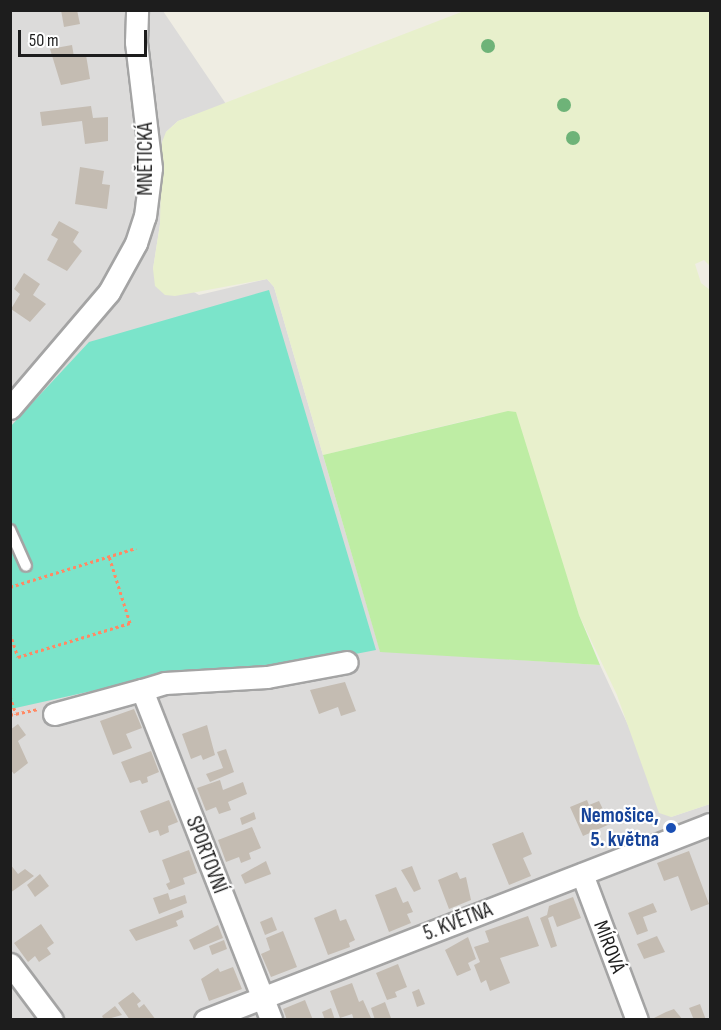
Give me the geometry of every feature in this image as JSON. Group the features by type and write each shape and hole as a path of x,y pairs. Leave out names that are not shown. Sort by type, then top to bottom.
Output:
{"street":[{"name":"MNĚTICKÁ","path":"10,408 109,292 136,243 145,216 151,168 136,42 137,10"},
{"path":"54,714 165,683 267,676 347,662"},
{"name":"SPORTOVNÍ","path":"142,690 271,1020"},
{"name":"5. KVĚTNA","path":"205,1020 711,824"},
{"name":"MÍROVÁ","path":"582,874 637,1020"},
{"path":"10,964 52,1020"}],"lane":[{"path":"10,530 26,566"}],"path":[{"path":"10,587 136,548"},
{"path":"10,633 18,657 130,623 109,556"},
{"path":"10,696 16,714"}],"shaded area":[{"path":"10,11 163,11 226,104 178,121 166,132 160,224 153,269 199,295 267,279 274,287 380,651 600,665 671,817 710,804 710,1019 11,1019"}],"green space":[{"path":"464,11 710,11 710,266 704,260 695,264 701,283 710,290 710,804 671,817 659,813 617,695 579,615 562,562 485,416 323,455 274,287 267,279 175,296 165,295 155,286 153,269 160,224 162,142 166,132 178,121"},
{"path":"269,290 376,650 283,668 150,678 11,709 10,427 89,342"},
{"path":"508,411 516,412 579,615 600,665 380,652 323,455"}],"building":[{"path":"61,10 77,10 80,24 64,27"},
{"path":"72,45 74,57 86,55 90,79 61,85 50,49"},
{"path":"91,106 93,118 108,117 108,141 85,144 82,121 42,126 40,112"},
{"path":"80,167 104,171 102,184 110,185 107,209 75,204"},
{"path":"59,221 79,232 73,242 82,251 67,271 47,260 58,239 51,235"},
{"path":"24,273 40,284 33,295 46,304 30,322 11,309 20,294 14,289"},
{"path":"345,682 356,711 341,716 338,707 319,714 310,690"},
{"path":"134,709 142,728 126,734 132,748 113,755 100,721"},
{"path":"18,724 26,735 18,741 28,763 14,774 10,769 10,730"},
{"path":"207,725 215,755 203,760 201,755 191,759 182,734"},
{"path":"226,749 234,772 210,782 206,774 223,768 217,752"},
{"path":"151,751 159,772 147,777 148,782 142,784 140,780 130,783 121,762"},
{"path":"220,780 223,790 243,782 247,794 228,802 231,810 219,814 216,807 206,811 197,788"},
{"path":"169,800 178,822 168,826 169,832 160,836 158,830 149,833 140,811"},
{"path":"587,800 589,805 599,801 610,824 583,836 570,807"},
{"path":"254,812 256,819 242,825 240,818"},
{"path":"252,827 261,848 249,853 251,859 241,863 239,857 226,862 218,840"},
{"path":"523,832 532,854 523,858 531,876 509,885 492,844"},
{"path":"189,850 197,873 183,878 185,884 169,890 166,884 170,882 162,860"},
{"path":"689,851 709,904 691,911 678,876 664,881 657,863"},
{"path":"266,861 271,874 245,884 241,875"},
{"path":"10,864 18,874 25,869 34,876 10,893"},
{"path":"412,866 421,889 414,892 401,870"},
{"path":"457,872 460,879 466,877 471,900 449,909 438,880"},
{"path":"40,874 49,886 35,897 27,885"},
{"path":"396,887 403,903 408,901 413,912 407,914 411,923 389,932 375,895"},
{"path":"168,893 170,900 185,895 187,903 159,914 153,898"},
{"path":"573,897 581,918 557,927 553,916 548,918 557,946 551,948 540,918 547,915 549,906"},
{"path":"653,903 657,912 643,917 648,931 637,935 628,913"},
{"path":"336,909 340,921 346,919 355,940 349,943 350,947 328,955 314,918"},
{"path":"182,910 184,917 176,921 178,926 136,941 129,930"},
{"path":"528,916 539,946 500,958 510,983 490,991 486,980 481,983 474,965 480,962 474,947 489,942 485,931"},
{"path":"272,917 277,930 265,935 260,922"},
{"path":"41,924 54,943 47,948 51,954 39,962 35,956 28,962 14,943"},
{"path":"218,925 223,938 194,950 189,940"},
{"path":"283,931 297,967 271,977 261,954 270,950 266,938"},
{"path":"657,936 665,952 644,959 637,944"},
{"path":"468,937 476,959 468,963 471,970 457,976 445,950"},
{"path":"224,940 227,949 212,955 209,946"},
{"path":"398,964 407,987 395,992 397,997 387,1000 376,973"},
{"path":"233,967 242,989 209,1001 201,979 218,968 220,972"},
{"path":"352,983 359,1002 363,1000 371,1018 354,1020 352,1014 340,1018 330,991"},
{"path":"419,989 425,1004 417,1007 412,992"},
{"path":"133,992 141,1001 137,1004 139,1008 144,1004 156,1020 130,1020 118,1003"},
{"path":"305,1000 313,1020 287,1020 283,1009"},
{"path":"385,1002 391,1018 375,1020 371,1008"},
{"path":"700,1004 706,1020 694,1020 689,1008"},
{"path":"115,1006 122,1015 104,1020 102,1016"},
{"path":"331,1008 335,1020 325,1020 322,1012"},
{"path":"674,1009 683,1020 650,1020 666,1012"}],"place":[{"name":"Nemošice, 5. května","path":"671,828"}]}
